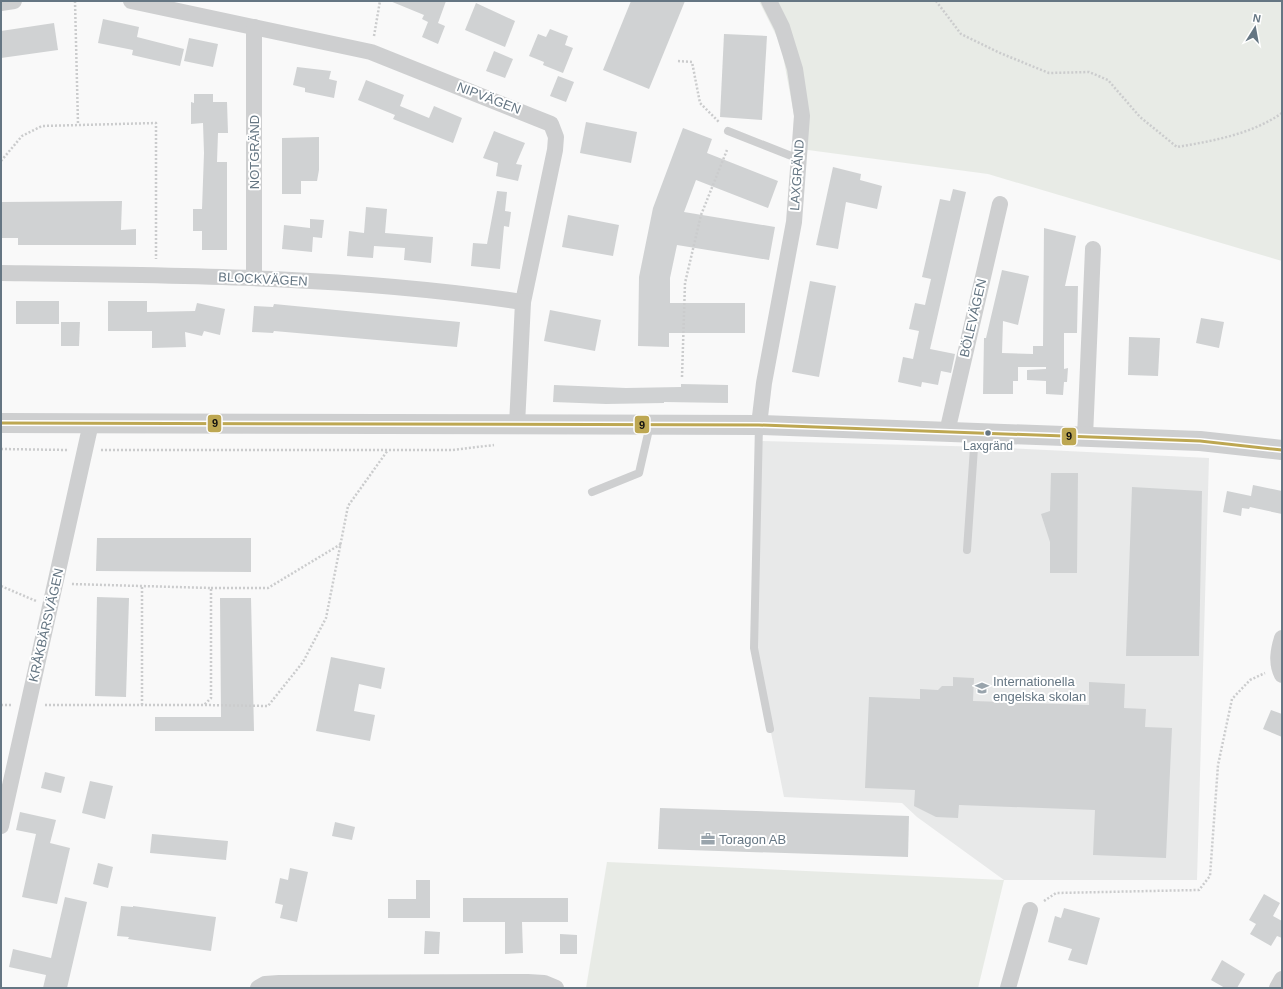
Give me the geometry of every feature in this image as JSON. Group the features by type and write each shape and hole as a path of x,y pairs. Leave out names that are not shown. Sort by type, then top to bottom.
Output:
{"street":[{"path":"1,3 14,1"},
{"name":"NIPVÄGEN","path":"131,1 371,52 551,124 556,137 555,150 523,302 517,425"},
{"name":"LAXGRÄND","path":"759,424 764,383 794,222 802,116 795,69 782,27 769,1"},
{"name":"NOTGRÄND","path":"254,28 254,277"},
{"name":"BÖLEVÄGEN","path":"947,432 1000,204"},
{"path":"1085,437 1093,249"},
{"name":"BLOCKVÄGEN","path":"1,274 254,277 471,294 523,302"},
{"path":"1,423 517,425 759,424 1200,441 1282,450"},
{"name":"KRÅKBÄRSVÄGEN","path":"1,826 4,795 28,705 51,608 91,423"},
{"path":"1280,671 1279,650 1282,638"},
{"path":"1008,988 1030,910"},
{"path":"1277,988 1282,980"},
{"path":"258,988 266,984 279,983 528,982 544,983 556,988"}],"lane":[{"path":"728,131 798,159"},
{"path":"592,492 639,473 650,424"},
{"path":"759,424 754,648 770,729"},
{"path":"967,550 975,433"}],"path":[{"path":"74,1 78,124"},
{"path":"371,52 380,1"},
{"path":"936,1 961,34 1000,53 1049,73 1089,72 1108,80 1140,117 1177,147 1215,140 1267,123 1282,112"},
{"path":"678,61 692,62 700,103 728,131"},
{"path":"1,162 22,136 42,126 156,123 156,275"},
{"path":"682,377 685,283 701,215 727,150"},
{"path":"1,705 268,706 303,662 326,618 348,506 388,450"},
{"path":"56,583 211,588 268,588 341,544"},
{"path":"1,586 51,608"},
{"path":"142,586 142,705"},
{"path":"204,705 211,698 211,588"},
{"path":"1030,910 1056,893 1199,890 1210,876 1218,765 1232,699 1250,680 1280,671"}],"shaded area":[{"path":"759,1 1282,1 1282,261 988,174 793,148 794,115 781,45"},
{"name":"Internationella engelska skolan","path":"759,441 988,447 1209,458 1197,880 1004,880 917,817 902,803 784,797 754,648"},
{"path":"607,862 1004,880 978,988 586,988"}],"building":[{"path":"390,1 446,1 438,23 445,26 438,44 422,37 428,22 422,19 424,15"},
{"path":"631,1 685,1 649,89 603,70"},
{"path":"476,3 515,21 505,47 465,30"},
{"path":"103,19 139,27 137,37 184,49 180,66 132,55 133,50 98,43"},
{"path":"54,23 58,50 1,58 1,31"},
{"path":"550,29 568,36 565,45 573,48 563,73 543,65 544,62 529,56 538,34 546,37"},
{"path":"724,34 767,36 762,120 720,117"},
{"path":"189,38 218,44 213,67 184,61"},
{"path":"494,51 513,59 505,78 486,71"},
{"path":"297,67 331,71 329,79 337,81 334,98 305,92 305,88 293,85"},
{"path":"558,76 574,82 566,102 550,96"},
{"path":"366,80 404,95 400,106 429,118 434,106 462,118 453,143 393,119 395,115 358,100"},
{"path":"194,94 213,94 213,102 227,102 228,133 218,133 217,162 227,162 227,250 202,250 202,231 193,231 193,209 202,209 204,153 203,123 191,124 191,102 194,103"},
{"path":"586,122 637,132 631,163 580,153"},
{"path":"683,128 712,139 707,153 778,181 768,208 696,180 684,212 775,227 769,260 677,245 670,278 670,303 745,303 745,333 669,333 669,347 638,346 639,277 653,208"},
{"path":"494,131 525,143 516,164 522,165 518,181 496,176 498,163 483,158"},
{"path":"319,137 319,170 317,181 301,181 301,194 282,194 282,138"},
{"path":"833,167 861,174 860,180 882,186 877,209 846,202 838,249 816,245"},
{"path":"953,189 966,192 930,349 955,354 951,373 941,371 938,385 922,382 921,387 898,382 903,357 913,359 919,331 909,329 915,303 925,305 931,279 922,277 940,199 950,201"},
{"path":"497,191 507,192 505,211 511,212 509,227 504,226 500,269 471,266 473,243 487,244"},
{"path":"122,201 121,230 136,229 136,245 18,245 18,238 1,238 1,202"},
{"path":"366,207 387,209 385,233 433,237 431,263 404,260 405,248 374,246 373,258 347,256 349,231 364,233"},
{"path":"568,215 619,225 613,256 562,247"},
{"path":"310,219 324,220 322,238 313,237 312,252 282,249 284,225 310,228"},
{"path":"1044,228 1076,236 1065,286 1078,286 1077,333 1064,333 1064,369 1068,368 1067,382 1064,382 1063,395 1046,394 1046,381 1027,380 1027,370 1046,369 1046,367 1018,367 1018,381 1013,381 1013,394 983,394 984,338 986,338 1002,270 1029,276 1018,325 1003,321 1002,353 1033,354 1033,346 1043,346"},
{"path":"810,281 836,286 819,377 792,372"},
{"path":"16,301 59,301 59,324 16,324"},
{"path":"108,301 147,301 147,312 195,311 197,303 225,309 220,335 204,331 202,336 185,332 186,347 152,348 152,331 108,331"},
{"path":"274,304 460,322 457,347 274,331 273,333 252,332 254,306 273,307"},
{"path":"550,310 601,320 595,351 544,341"},
{"path":"1201,318 1224,322 1219,348 1196,343"},
{"path":"61,322 80,322 79,346 61,346"},
{"path":"1129,337 1160,338 1158,376 1128,375"},
{"path":"681,384 728,385 728,403 664,402 606,404 553,402 554,385 626,388 681,387"},
{"path":"1051,473 1078,473 1077,573 1050,573 1050,542 1041,514 1050,511"},
{"path":"1253,485 1282,491 1282,514 1250,507 1249,509 1242,508 1241,516 1223,512 1227,491 1251,496"},
{"path":"1132,487 1202,491 1199,656 1126,656"},
{"path":"97,538 251,538 251,572 96,571"},
{"path":"97,597 129,598 126,697 95,696"},
{"path":"220,598 251,598 254,731 155,731 155,717 221,717"},
{"path":"331,657 385,668 381,689 359,684 354,711 375,715 370,741 316,731"},
{"path":"953,677 974,678 973,701 1089,705 1089,682 1125,684 1124,708 1146,709 1145,727 1172,728 1166,858 1093,855 1095,810 959,805 958,818 936,817 914,806 915,790 865,788 869,697 920,699 920,689 938,690 942,686 953,686"},
{"path":"1271,710 1282,714 1282,737 1263,729"},
{"path":"45,772 65,777 61,793 41,788"},
{"path":"90,781 113,786 105,819 82,813"},
{"path":"660,808 909,816 908,857 658,849"},
{"path":"20,812 56,820 50,843 70,848 57,904 22,897 36,834 16,830"},
{"path":"335,822 355,827 352,840 332,836"},
{"path":"152,834 228,841 226,860 150,853"},
{"path":"98,863 113,867 108,888 93,884"},
{"path":"290,868 308,872 297,922 280,918 283,905 275,903 280,878 288,880"},
{"path":"416,880 430,880 430,918 388,918 388,899 416,899"},
{"path":"1264,894 1280,903 1273,916 1282,921 1282,938 1277,936 1271,946 1250,934 1256,924 1249,920"},
{"path":"65,897 87,902 67,988 43,988 46,975 9,967 13,949 51,958"},
{"path":"463,898 568,898 568,922 522,922 523,953 505,954 505,922 463,922"},
{"path":"121,906 133,906 216,917 211,951 128,939 129,937 117,936"},
{"path":"1064,908 1100,918 1087,965 1068,960 1072,949 1048,942 1055,916 1061,918"},
{"path":"425,931 440,932 439,954 424,954"},
{"path":"560,934 577,935 577,954 560,954"},
{"path":"1222,960 1245,974 1237,988 1225,988 1211,980"}],"transit line":[{"name":"9","path":"1,423 759,425 1200,441 1282,450"}],"place":[{"name":"Laxgränd","path":"988,433"},
{"name":"Internationella engelska skolan","path":"982,688"},
{"name":"Toragon AB","path":"708,839"}]}
